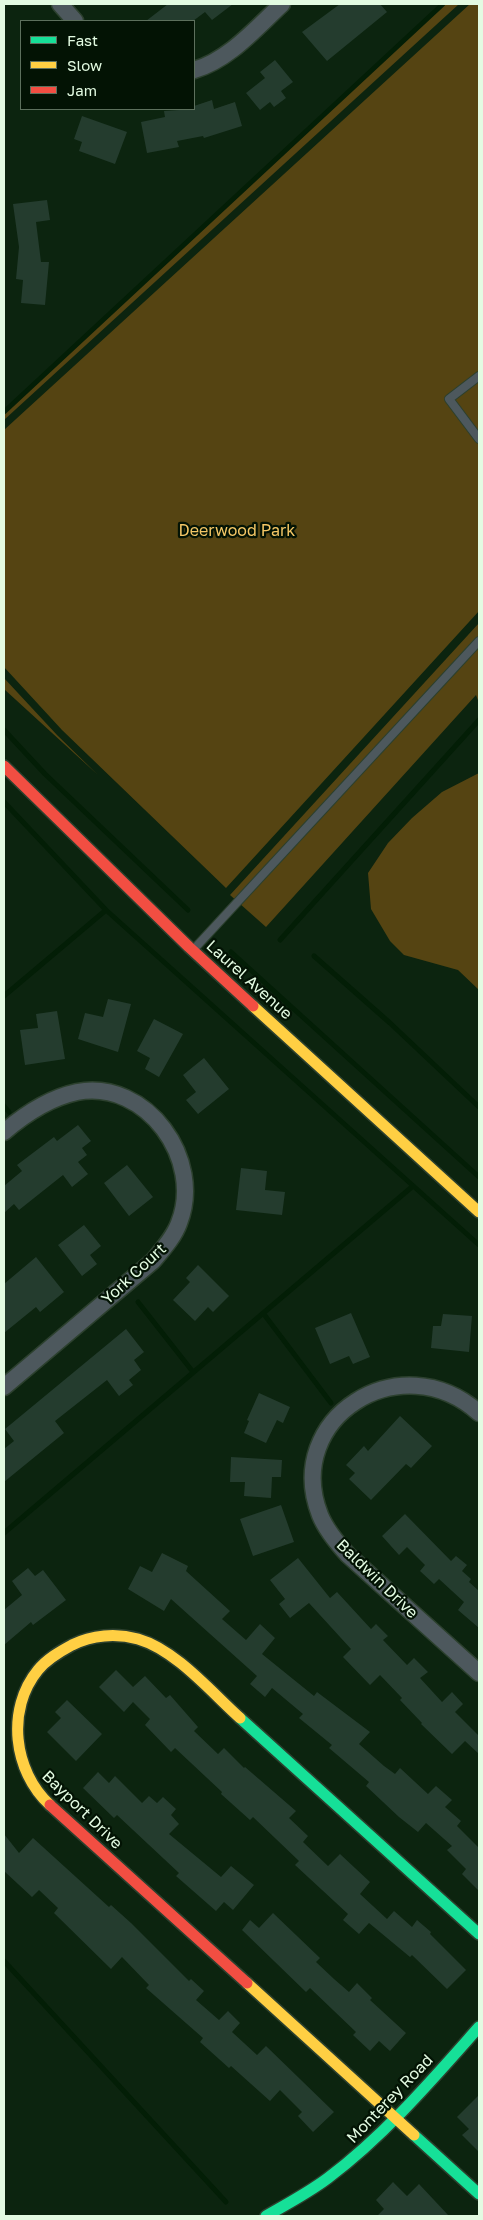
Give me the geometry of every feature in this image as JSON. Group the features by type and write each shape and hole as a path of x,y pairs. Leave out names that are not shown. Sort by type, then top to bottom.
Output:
{"street":[{"path":"60,4 74,20"},
{"path":"195,70 216,61 232,50 282,4"},
{"name":"Laurel Avenue","path":"4,766 193,951 479,1212"},
{"name":"York Court","path":"4,1132 35,1108 57,1098 78,1092 99,1092 117,1095 146,1111 169,1136 178,1152 184,1170 185,1187 184,1204 179,1224 168,1243 153,1261 4,1387"},
{"name":"Baldwin Drive","path":"479,1413 454,1395 437,1388 407,1385 371,1392 345,1409 326,1433 316,1457 313,1484 320,1515 337,1543 479,1673"},
{"name":"Bayport Drive","path":"479,1934 179,1663 153,1644 134,1637 111,1635 91,1637 71,1645 52,1656 36,1672 23,1691 15,1723 17,1752 28,1781 40,1796 479,2194"},
{"name":"Monterey Road","path":"266,2216 289,2205 354,2158 397,2119 479,2027"}],"lane":[{"path":"479,376 449,399 479,439"},
{"path":"193,951 479,641"}],"green space":[{"path":"445,4 459,4 4,420 4,413"},
{"name":"Deerwood Park","path":"470,4 479,4 479,611 226,888 62,730 4,667 4,430"},
{"path":"479,623 479,703 476,695 266,927 230,895"},
{"path":"4,678 57,735 98,775 4,689"},
{"path":"479,773 479,990 458,970 404,955 390,941 371,909 368,873 388,843 412,818 442,792"}],"building":[{"path":"168,4 233,4 212,20 205,12 194,20 147,20"},
{"path":"340,4 380,4 387,12 327,61 302,32"},
{"path":"275,60 293,82 281,91 286,98 274,107 270,102 260,110 246,93 265,78 260,72"},
{"path":"212,100 214,109 235,102 242,126 204,138 203,136 177,141 179,147 147,153 141,122 165,117 164,111 195,110 195,106"},
{"path":"82,116 127,132 115,164 79,151 82,142 74,139"},
{"path":"47,200 50,220 36,222 41,262 49,262 45,305 21,303 23,280 16,279 19,247 13,204"},
{"path":"108,999 131,1004 118,1052 78,1039 85,1013 103,1017"},
{"path":"57,1011 65,1059 25,1065 20,1030 38,1028 36,1014"},
{"path":"154,1019 183,1034 159,1077 145,1069 150,1058 137,1051"},
{"path":"204,1058 229,1089 198,1114 186,1100 196,1092 183,1075"},
{"path":"78,1125 91,1141 82,1148 87,1155 78,1162 88,1174 72,1187 63,1175 19,1210 14,1204 4,1213 4,1186 22,1171 17,1165 54,1137 57,1141"},
{"path":"127,1165 153,1197 129,1216 104,1183"},
{"path":"241,1168 267,1171 265,1190 285,1192 282,1215 236,1210"},
{"path":"84,1225 101,1246 90,1255 97,1264 82,1276 58,1245"},
{"path":"36,1257 64,1292 40,1312 36,1307 4,1333 4,1284"},
{"path":"198,1265 229,1296 213,1312 208,1307 195,1321 173,1300 190,1282 186,1278"},
{"path":"351,1313 370,1357 353,1364 349,1356 330,1364 315,1328"},
{"path":"443,1314 472,1316 469,1352 431,1348 433,1326 441,1326"},
{"path":"126,1329 144,1352 134,1360 141,1370 129,1380 133,1385 119,1396 107,1380 55,1421 64,1433 4,1482 4,1449 14,1441 5,1429"},
{"path":"259,1393 290,1407 283,1423 277,1420 266,1443 244,1433 249,1421 247,1420"},
{"path":"400,1416 432,1446 411,1468 406,1464 371,1500 349,1479 355,1473 346,1465 364,1446 368,1451"},
{"path":"231,1457 282,1460 281,1477 272,1477 271,1498 244,1496 245,1482 230,1482"},
{"path":"281,1505 294,1542 253,1556 240,1519"},
{"path":"405,1514 451,1561 456,1556 467,1565 462,1571 471,1579 469,1582 479,1591 479,1628 458,1610 464,1602 439,1579 434,1584 420,1571 425,1565 407,1547 399,1555 382,1536"},
{"path":"162,1553 188,1566 186,1571 230,1611 222,1619 246,1640 260,1624 275,1638 262,1654 314,1696 317,1692 370,1732 359,1744 384,1766 395,1774 400,1768 428,1794 436,1786 452,1800 445,1807 461,1821 457,1826 479,1848 479,1891 462,1874 466,1869 447,1850 452,1846 426,1823 418,1832 399,1817 366,1786 369,1782 329,1748 332,1745 299,1718 303,1714 272,1688 265,1697 250,1684 257,1676 171,1599 164,1611 128,1589 140,1566 152,1572"},
{"path":"298,1558 330,1598 337,1592 371,1629 376,1624 388,1636 383,1640 407,1665 414,1658 428,1672 420,1678 442,1702 452,1692 463,1704 455,1712 479,1736 479,1754 465,1741 452,1754 421,1724 400,1700 402,1698 380,1675 370,1685 343,1657 351,1649 309,1603 290,1618 279,1604 285,1599 270,1580"},
{"path":"28,1568 35,1576 43,1570 66,1600 33,1625 31,1622 4,1645 4,1610 22,1595 12,1581"},
{"path":"116,1670 133,1687 145,1676 166,1698 170,1695 198,1727 194,1731 218,1754 224,1748 244,1768 296,1811 289,1818 308,1836 303,1842 328,1866 340,1854 370,1882 360,1894 387,1919 394,1911 412,1927 417,1920 431,1932 430,1934 466,1970 447,1989 412,1955 410,1957 369,1923 359,1934 343,1920 348,1914 295,1865 299,1861 253,1817 250,1820 221,1794 222,1792 175,1748 171,1752 145,1725 150,1719 133,1702 124,1712 99,1687"},
{"path":"67,1700 102,1734 76,1761 47,1732 61,1718 55,1712"},
{"path":"98,1772 109,1783 115,1776 142,1803 149,1796 157,1803 163,1797 176,1809 171,1815 179,1824 169,1834 221,1877 231,1866 254,1885 233,1910 224,1902 216,1911 176,1876 179,1873 117,1815 114,1818 83,1788"},
{"path":"4,1834 19,1853 33,1838 109,1907 111,1905 131,1923 189,1981 191,1979 204,1991 196,2000 219,2020 228,2011 240,2023 232,2032 257,2055 266,2046 334,2112 313,2132 298,2116 302,2112 280,2090 270,2101 231,2066 229,2068 200,2042 203,2038 146,1988 149,1985 122,1957 111,1969 54,1913 58,1908 39,1890 32,1897 4,1871"},
{"path":"273,1913 320,1958 316,1962 334,1979 349,1992 357,1983 372,1998 370,2000 406,2033 390,2051 379,2041 370,2051 353,2035 356,2032 310,1988 306,1992 242,1930 250,1920 259,1928"},
{"path":"479,2095 479,2152 462,2135 469,2129 457,2117"},
{"path":"393,2182 407,2196 419,2184 449,2216 377,2216 384,2209 376,2200"}],"waterway":[{"path":"4,412 443,4"},
{"path":"280,940 479,720"},
{"path":"4,730 45,774 188,910"},
{"path":"4,802 106,910 479,1245"},
{"path":"4,996 106,910"},
{"path":"231,952 479,1177"},
{"path":"314,956 390,1023 479,1107"},
{"path":"4,1106 9,1112"},
{"path":"4,1533 413,1186"},
{"path":"138,1302 193,1372"},
{"path":"263,1313 331,1403"},
{"path":"4,1961 226,2202"}],"traffic: fast":[{"path":"240,1718 479,1934"},
{"path":"266,2216 320,2183 369,2144 444,2067 479,2027"},
{"path":"414,2135 479,2194"}],"traffic: slow":[{"path":"253,1006 479,1212"},
{"path":"50,1805 28,1775 18,1739 18,1721 21,1703 28,1686 38,1670 45,1662 72,1645 104,1636 130,1637 152,1644 179,1662 240,1718"},
{"path":"247,1983 414,2135"}],"traffic: jam":[{"path":"4,766 189,947 253,1006"},
{"path":"50,1805 247,1983"}]}
